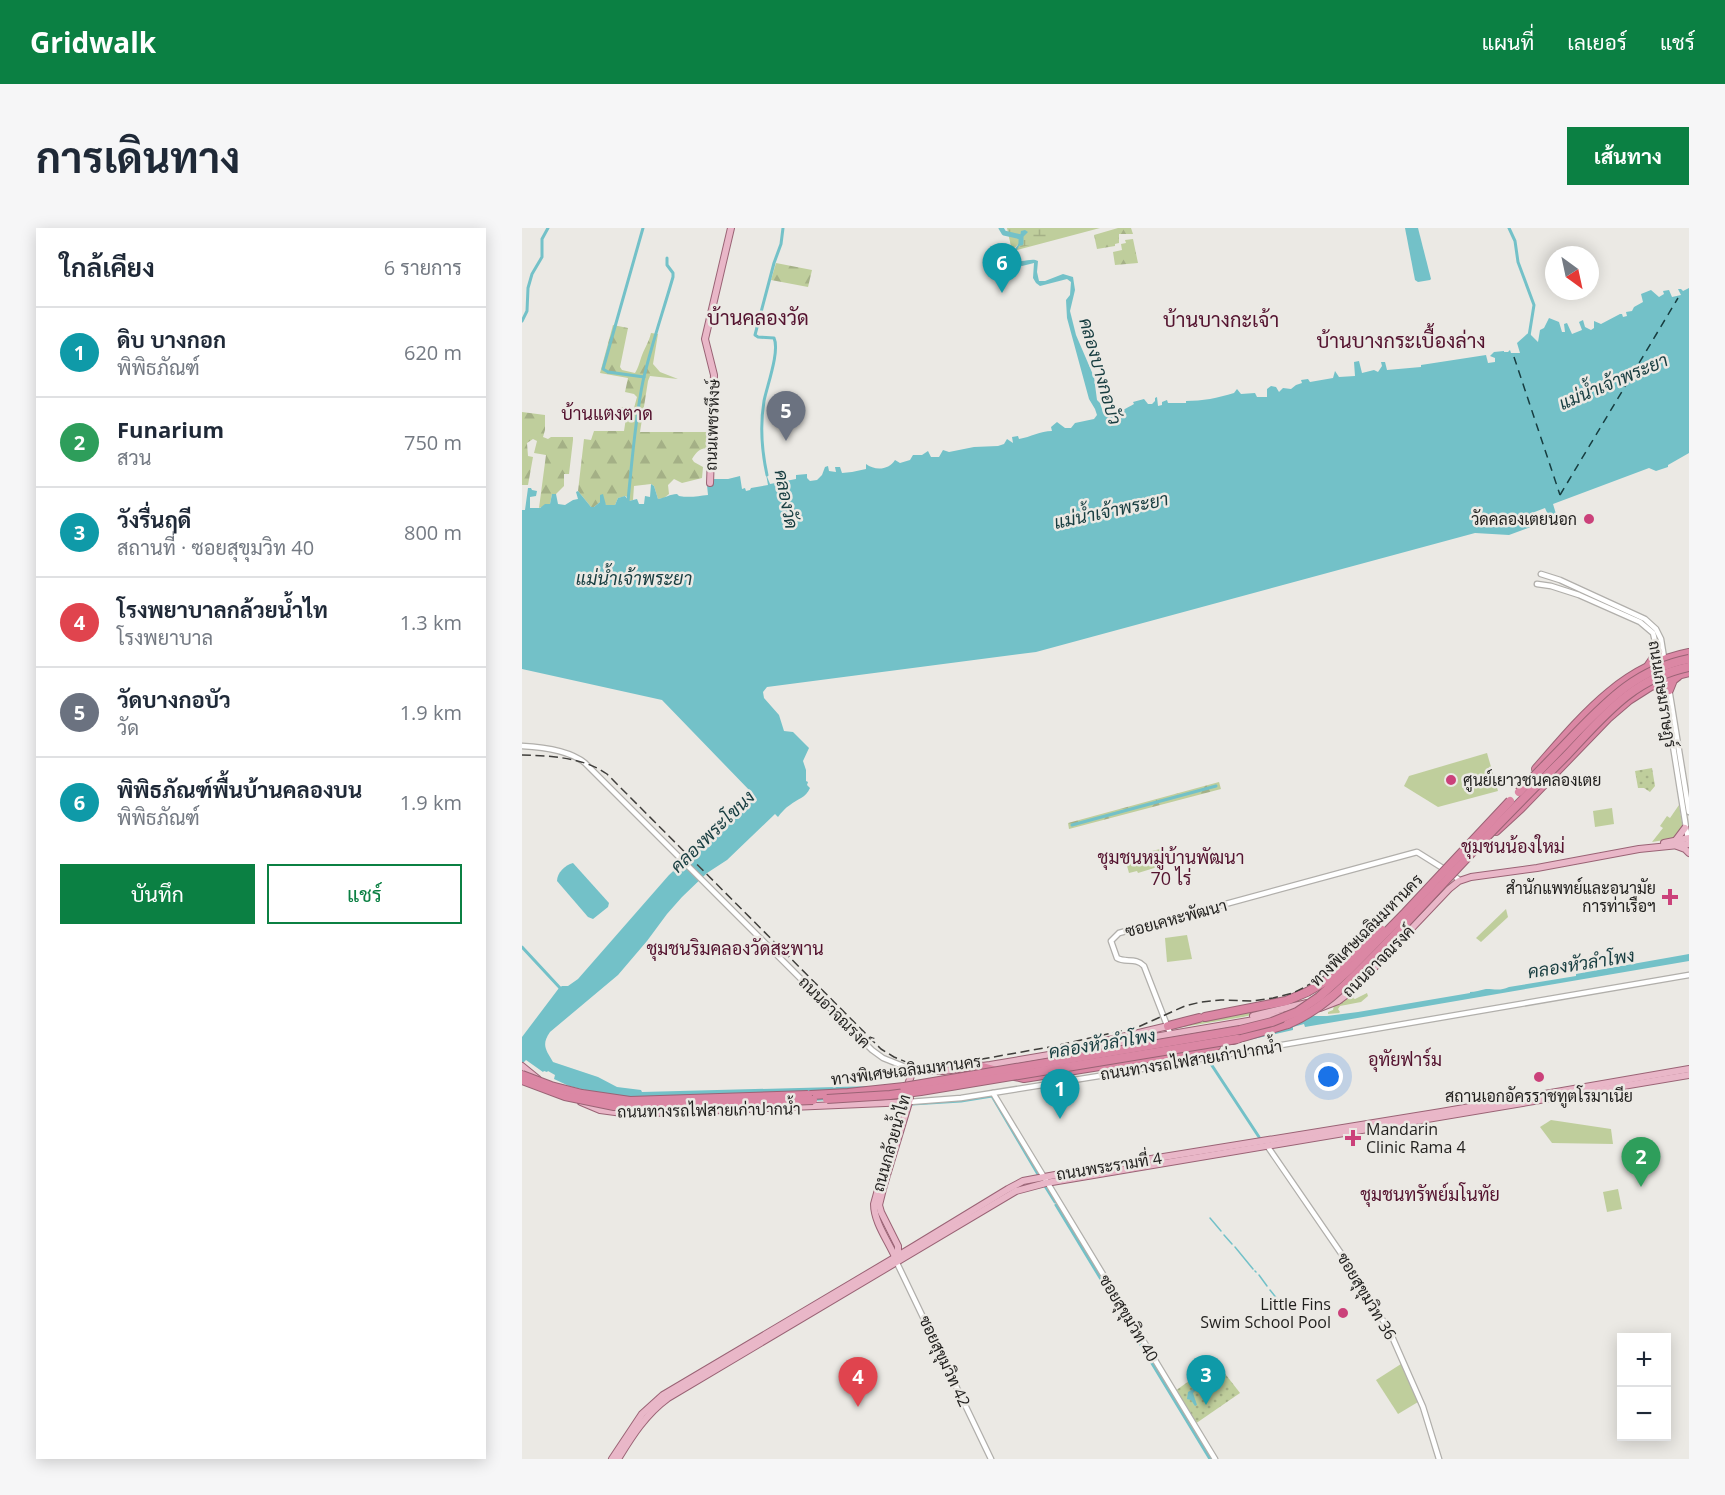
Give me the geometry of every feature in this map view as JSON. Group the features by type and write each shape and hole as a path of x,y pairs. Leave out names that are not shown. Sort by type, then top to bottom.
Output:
{"highway":[{"path":"1519,792 1569,732 1605,695 1626,678 1662,656 1689,653"},
{"name":"ทางพิเศษเฉลิมมหานคร","path":"523,1070 551,1086 582,1094 630,1101 848,1093 916,1086 1240,1030 1272,1022 1311,1003 1350,969 1599,709 1619,691 1652,670 1689,659"},
{"name":"ทางพิเศษเฉลิมมหานคร","path":"522,1080 582,1101 621,1106 851,1098 921,1092 1237,1039 1288,1024 1326,1002 1343,987 1617,704 1644,683 1689,667"},
{"path":"1477,847 1513,816 1592,734 1629,700 1652,684 1689,672"},
{"path":"1652,684 1667,690 1679,675"},
{"path":"1169,1030 1202,1017 1273,1004 1308,992 1328,980 1388,924 1405,912"},
{"path":"985,1067 1024,1078 1194,1051 1237,1039"}],"main road":[{"name":"ถนนเพชรหึงษ์","path":"710,483 714,375 705,339 730,228"},
{"path":"1676,843 1685,828"},
{"path":"1458,880 1689,842"},
{"path":"1676,843 1689,853"},
{"name":"ถนนอาจณรงค์","path":"985,1067 1007,1059 1244,1018 1336,997 1362,976 1458,880"},
{"name":"ถนนอาจณรงค์","path":"916,1072 985,1067 1169,1030"},
{"name":"ถนนพระรามที่ 4","path":"897,1258 1023,1181 1175,1155 1371,1126 1605,1086 1689,1069"},
{"name":"ถนนทางรถไฟสายเก่าปากน้ำ","path":"523,1070 546,1085 605,1112 630,1114 905,1102"},
{"name":"ถนนกล้วยน้ำไท","path":"897,1258 877,1221 874,1210 916,1072"},
{"name":"ถนนพระรามที่ 4","path":"1605,1086 1689,1075"},
{"name":"ถนนพระรามที่ 4","path":"618,1459 643,1421 662,1403 897,1258 1016,1191 1046,1183 1268,1147 1371,1126"},
{"path":"1175,1155 1183,1161"},
{"name":"ถนนกล้วยน้ำไท","path":"877,1204 898,1246 897,1258"},
{"path":"898,1246 911,1248"},
{"name":"ถนนพระรามที่ 4","path":"612,1459 639,1419 657,1400 694,1376 802,1315"}],"street":[{"name":"ถนนเกษมราษฎร์","path":"1541,574 1560,580 1650,622 1660,635 1665,678 1689,812"},
{"name":"ถนนเกษมราษฎร์","path":"1537,584 1579,595 1640,622 1653,633 1662,656"},
{"name":"ถนนเกษมราษฎร์","path":"1667,690 1685,828 1689,842"},
{"name":"ถนนอาจณรงค์","path":"522,746 578,758 596,772 872,1050 883,1058 916,1072"},
{"name":"ซอยเคหะพัฒนา","path":"1169,1030 1144,966 1137,961 1117,958 1111,941 1119,933 1417,852 1458,880"},
{"name":"ถนนทางรถไฟสายเก่าปากน้ำ","path":"905,1102 993,1093 1282,1046 1689,975"},
{"name":"ซอยสุขุมวิท 40","path":"993,1093 1215,1459"},
{"name":"ซอยสุขุมวิท 36","path":"1268,1147 1342,1254 1390,1332 1423,1407 1439,1459"},
{"name":"ซอยสุขุมวิท 42","path":"897,1258 991,1459"}],"green space":[{"path":"1007,228 1100,228 1017,250 1018,244 1012,251"},
{"path":"1008,228 1050,228 1053,239 1018,248 1022,245 1022,238 1028,232 1021,231 1019,243 1012,250"},
{"path":"1118,228 1131,228 1133,234 1119,234 1119,243 1115,246 1097,249 1094,235"},
{"path":"1133,239 1138,263 1115,265 1113,252 1122,250 1121,244 1126,243 1125,240"},
{"path":"776,263 812,270 808,287 771,280"},
{"path":"613,325 628,328 620,367 622,370 635,373 651,333 658,334 653,364 660,372 678,379 650,376 640,432 710,432 710,448 699,450 692,459 703,467 702,478 682,483 674,479 668,485 669,494 664,498 658,499 654,486 651,484 634,486 633,500 629,501 626,496 618,498 615,505 606,505 600,495 600,502 591,507 578,491 584,439 591,440 594,431 624,431 626,418 616,417 618,407 634,408 637,397 625,392 628,378 600,373"},
{"path":"522,412 545,415 543,437 548,439 573,437 569,474 564,474 564,486 556,494 552,494 550,504 539,508 546,455 534,453 537,441 533,439 527,443 528,456 533,457 528,485 522,485"},
{"name":"ศูนย์เยาวชนคลองเตย","path":"1487,753 1498,791 1438,807 1404,786 1409,776"},
{"path":"1652,768 1655,786 1650,792 1644,788 1638,788 1635,771"},
{"path":"1219,782 1221,789 1069,829 1068,823"},
{"path":"1679,805 1683,828 1676,838 1652,842 1663,828 1660,826 1667,816 1670,818"},
{"path":"1612,808 1614,824 1595,827 1593,811"},
{"path":"1160,849 1164,865 1138,873 1137,871 1129,873 1126,862 1132,860 1132,856"},
{"path":"1506,909 1508,917 1481,942 1476,938"},
{"path":"1187,935 1192,959 1167,962 1165,938"},
{"path":"1367,993 1368,996 1361,1002 1340,1006 1339,1013 1328,1014 1333,1010 1334,1005 1353,994 1355,999"},
{"path":"1300,998 1301,1003 1243,1017 1171,1029 1171,1027 1221,1018"},
{"path":"1551,1120 1611,1129 1613,1144 1552,1143 1540,1127"},
{"path":"1618,1189 1622,1209 1607,1212 1603,1192"},
{"path":"1216,1362 1240,1393 1195,1424 1175,1391"},
{"path":"1401,1364 1418,1402 1398,1414 1376,1380"}],"water":[{"path":"1405,228 1418,228 1430,280 1418,282 1415,280"},
{"name":"แม่น้ำเจ้าพระยา","path":"1021,231 1028,232 1022,238 1022,245 1019,246 1014,256 1015,259 1038,261 1039,281 1063,274 1073,277 1075,290 1070,311 1076,335 1094,377 1097,400 1103,412 1106,413 1123,410 1134,404 1133,402 1144,399 1148,404 1152,404 1157,397 1158,406 1167,400 1168,403 1186,403 1186,401 1228,395 1237,389 1241,394 1255,393 1257,397 1267,397 1267,389 1271,386 1276,387 1279,392 1283,388 1291,389 1302,383 1301,380 1308,379 1310,382 1333,378 1335,371 1339,377 1355,376 1354,362 1359,361 1362,373 1374,370 1378,372 1382,366 1381,362 1385,362 1387,370 1421,367 1421,365 1486,355 1488,363 1495,362 1495,358 1490,356 1494,352 1510,350 1511,353 1520,353 1517,343 1529,333 1538,342 1540,330 1544,328 1549,318 1559,322 1562,332 1565,332 1564,324 1567,323 1572,334 1582,330 1579,322 1583,320 1585,327 1591,330 1594,328 1594,321 1601,324 1620,314 1623,317 1627,316 1626,312 1632,311 1634,307 1643,302 1641,294 1651,290 1659,297 1664,294 1663,291 1669,290 1672,297 1681,295 1678,289 1683,291 1689,288 1689,453 1668,467 1656,471 1649,468 1553,504 1556,514 1549,517 1545,508 1532,513 1536,525 1509,535 1475,533 1036,652 767,687 763,692 764,698 779,715 784,731 793,732 809,748 803,761 807,785 810,788 804,796 786,808 778,817 775,814 727,860 707,873 667,914 618,975 550,1032 545,1044 553,1062 598,1077 617,1087 642,1092 874,1086 922,1081 1241,1031 1314,1016 1358,1012 1486,989 1497,990 1689,954 1689,961 1305,1027 1304,1024 1293,1027 1293,1030 1236,1043 853,1099 658,1108 569,1086 554,1079 555,1075 548,1071 543,1072 526,1060 522,1064 522,1037 559,988 568,986 578,979 669,875 752,793 662,700 522,669 522,510 525,510 528,488 537,491 536,496 530,497 530,508 540,508 545,504 550,504 552,494 556,494 558,504 565,505 578,499 576,492 578,491 591,507 600,502 600,495 603,494 606,505 615,505 618,498 625,496 629,501 637,499 639,504 644,504 645,496 650,497 651,484 654,486 658,499 677,494 694,497 708,495 707,485 712,485 713,479 740,476 742,489 745,488 746,491 768,485 766,474 770,484 796,479 796,475 807,474 810,481 817,480 828,466 829,471 836,472 835,467 840,467 842,473 866,469 866,464 873,468 882,468 889,466 895,460 900,463 910,460 913,455 922,455 928,451 931,457 939,457 943,450 949,452 974,447 998,446 1004,444 1007,439 1013,443 1012,437 1018,436 1019,439 1052,431 1051,427 1057,422 1065,428 1071,428 1075,423 1094,419 1097,415 1089,399 1067,318 1066,300 1070,295 1071,282 1067,279 1040,286 1033,278 1034,263 1022,266 1011,263 1010,257 1019,243"},
{"path":"573,863 609,903 608,907 593,919 588,917 557,881 562,870"},
{"path":"1214,1376 1220,1383 1213,1382 1207,1387 1194,1391 1197,1405 1195,1406 1191,1400 1187,1399 1188,1392 1203,1380"}],"waterway":[{"path":"522,321 527,311 528,288 532,274 542,257 542,239 548,228"},
{"path":"643,228 603,369 608,372 644,377"},
{"name":"คลองวัด","path":"767,475 762,419 775,344 774,338 755,335 781,244 783,228"},
{"name":"คลองบางกอบัว","path":"1001,228 1004,233 1021,237 1021,243"},
{"path":"1509,228 1515,241 1518,262 1534,305 1529,336"},
{"path":"628,501 643,381 673,277 667,265 667,258"},
{"path":"1072,825 1216,786"},
{"path":"522,947 561,989"},
{"path":"1209,1061 1259,1137"},
{"path":"912,1104 961,1101 992,1096 1039,1176"},
{"path":"1045,1186 1055,1202"},
{"path":"1056,1205 1210,1459"},
{"path":"1210,1218 1221,1231"},
{"path":"1224,1235 1232,1244"},
{"path":"1235,1247 1253,1269"},
{"path":"1259,1275 1267,1286"},
{"path":"1270,1290 1282,1305"}],"ferry route":[{"path":"1560,495 1678,298"},
{"path":"1514,357 1560,495"}],"railway":[{"path":"522,755 577,761 598,768 607,774 881,1049 911,1064 949,1065 1055,1046 1138,1027 1185,1006 1201,1002 1253,1001 1293,993 1305,987 1388,935 1617,699 1651,677 1689,664"}],"place":[{"name":"พิพิธภัณฑ์พื้นบ้านคลองบน","path":"1002,293"},
{"name":"วัดบางกอบัว","path":"786,441"},
{"name":"วัดคลองเตยนอก","path":"1589,519"},
{"name":"ศูนย์เยาวชนคลองเตย","path":"1451,780"},
{"name":"สำนักแพทย์และอนามัย การท่าเรือฯ","path":"1670,897"},
{"name":"สถานเอกอัครราชทูตโรมาเนีย","path":"1539,1077"},
{"name":"ดิบ บางกอก","path":"1060,1119"},
{"name":"Mandarin Clinic Rama 4","path":"1353,1138"},
{"name":"Funarium","path":"1641,1187"},
{"name":"Little Fins Swim School Pool","path":"1343,1313"},
{"name":"วังรื่นฤดี","path":"1206,1405"},
{"name":"โรงพยาบาลกล้วยน้ำไท","path":"858,1407"}],"district":[{"name":"บ้านคลองวัด","path":"758,317"},
{"name":"บ้านบางกะเจ้า","path":"1221,319"},
{"name":"บ้านบางกระเบื้องล่าง","path":"1401,340"},
{"name":"บ้านแตงตาด","path":"607,413"},
{"name":"ชุมชนน้องใหม่","path":"1513,846"},
{"name":"ชุมชนหมู่บ้านพัฒนา 70 ไร่","path":"1171,867"},
{"name":"ชุมชนริมคลองวัดสะพาน","path":"735,948"},
{"name":"อุทัยฟาร์ม","path":"1405,1059"},
{"name":"ชุมชนทรัพย์มโนทัย","path":"1430,1194"}],"water label":[{"name":"คลองพระโขนง","path":"712,831"},
{"name":"คลองหัวลำโพง","path":"1581,963"},
{"name":"คลองหัวลำโพง","path":"1102,1043"}]}
